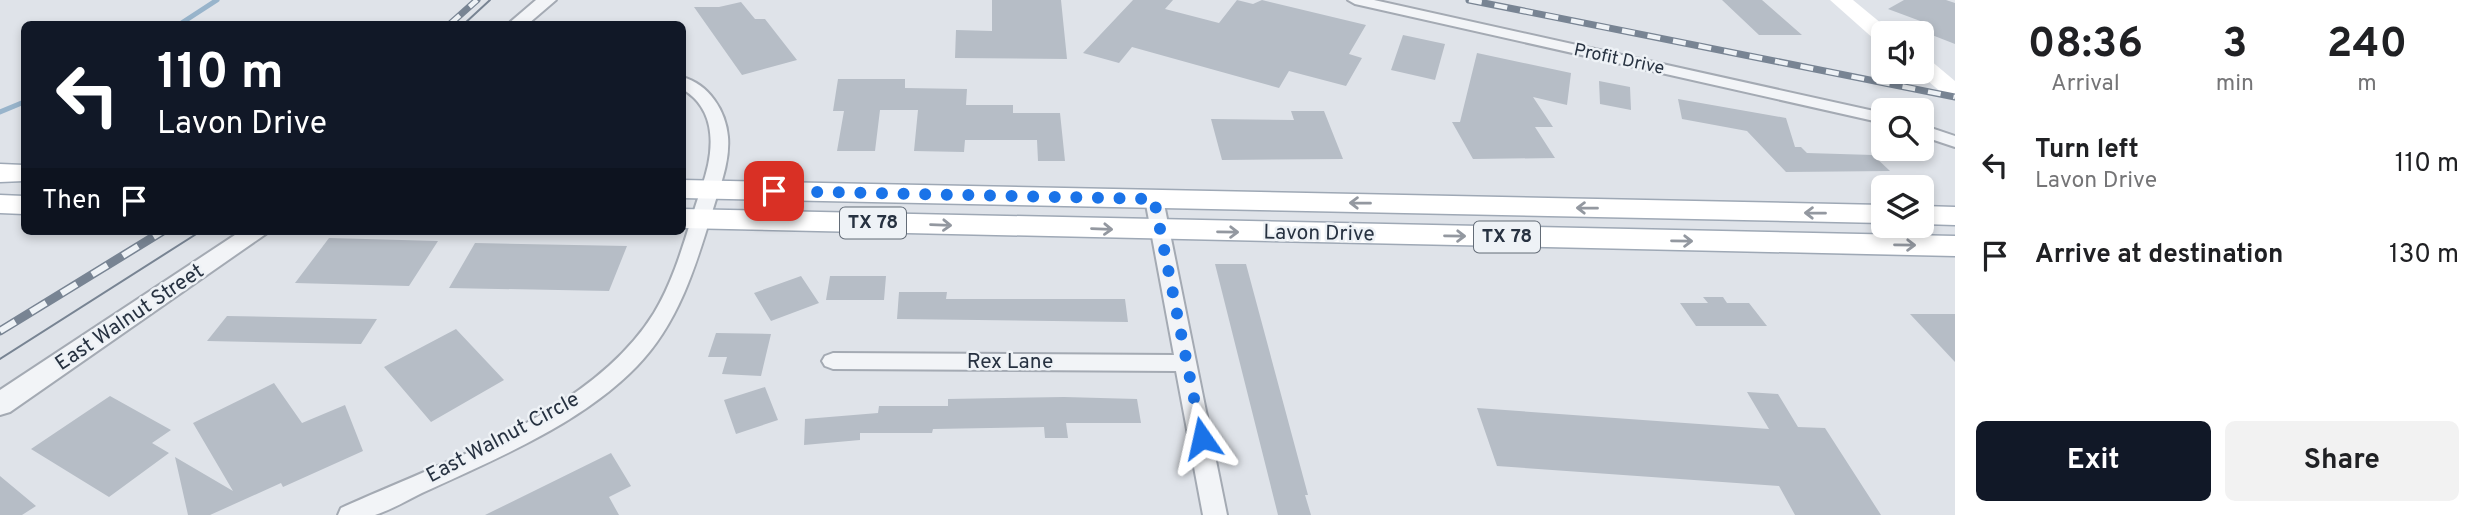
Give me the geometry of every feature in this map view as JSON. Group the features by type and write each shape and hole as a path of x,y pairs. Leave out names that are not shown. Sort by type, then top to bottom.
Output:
{"main road":[{"path":"1840,0 1871,25"},
{"path":"1934,75 1955,92"},
{"path":"0,173 21,173"},
{"name":"Lavon Drive","path":"696,189 1871,214"},
{"path":"0,204 21,205"},
{"path":"1934,215 1955,216"},
{"name":"Lavon Drive","path":"692,218 1955,246"}],"street":[{"path":"504,21 520,0"},
{"path":"521,21 547,0"},
{"name":"Profit Drive","path":"1354,0 1871,115"},
{"name":"East Walnut Circle","path":"350,515 503,442 579,400 626,364 663,314 692,218 696,189 721,157 720,123 709,102 686,85"},
{"path":"1934,134 1955,142"},
{"path":"1154,199 1215,515"},
{"name":"East Walnut Street","path":"0,404 252,235"},
{"name":"Rex Lane","path":"833,360 1187,363"}],"building":[{"path":"992,0 1061,0 1067,59 955,58 956,30 992,31"},
{"path":"1133,0 1173,0 1165,9 1219,23 1237,0 1253,4 1262,0 1366,25 1349,54 1362,58 1346,86 1289,71 1279,88 1132,47 1119,63 1083,53"},
{"path":"1722,0 1762,0 1802,35 1759,35"},
{"path":"1904,0 1946,0 1955,3 1955,44 1934,36 1934,21 1920,21 1888,9"},
{"path":"741,2 755,19 765,19 797,60 742,75 694,7 719,7"},
{"path":"1403,35 1445,44 1435,80 1391,70"},
{"path":"1477,53 1571,73 1567,105 1533,97 1553,127 1535,127 1555,158 1473,159 1452,122 1460,122"},
{"path":"838,79 905,79 905,88 967,89 966,105 1013,105 1013,113 1060,113 1065,161 1038,161 1037,140 965,140 964,152 914,151 918,110 880,110 875,151 837,151 844,111 833,111"},
{"path":"1599,81 1630,87 1631,110 1600,104"},
{"path":"1678,99 1786,118 1795,147 1801,147 1807,153 1871,155 1871,161 1879,161 1890,171 1786,172 1747,131 1682,119"},
{"path":"1291,111 1324,111 1343,159 1222,160 1211,119 1294,120"},
{"path":"329,238 438,241 409,286 295,283"},
{"path":"475,243 627,246 609,291 449,288"},
{"path":"1215,264 1246,264 1308,495 1305,495 1311,515 1278,515"},
{"path":"801,276 819,303 771,321 754,293"},
{"path":"830,276 886,276 884,300 826,300"},
{"path":"899,292 947,292 946,299 1125,299 1128,322 897,319"},
{"path":"1703,297 1723,297 1727,303 1749,303 1767,326 1696,326 1680,303 1708,303"},
{"path":"1910,314 1955,314 1955,362"},
{"path":"227,316 377,319 361,344 207,341"},
{"path":"456,329 504,380 431,422 384,367"},
{"path":"716,333 771,334 761,376 722,374 727,357 708,357"},
{"path":"274,383 302,423 345,405 363,451 283,487 281,483 210,515 188,515 175,457 233,491 193,423"},
{"path":"765,387 778,420 736,434 724,400"},
{"path":"1747,392 1778,394 1798,427 1825,428 1881,515 1795,515 1779,486 1497,466 1477,408 1769,429"},
{"path":"110,396 171,430 152,443 169,453 109,497 31,449"},
{"path":"948,399 1137,399 1141,423 1066,423 1068,438 1045,438 1044,427 933,429 932,433 860,433 860,440 804,445 805,419 878,413 879,406 948,406"},
{"path":"611,453 631,486 609,497 619,515 485,515"},
{"path":"0,476 36,506 22,515 0,515"}],"waterway":[{"path":"185,21 217,0"},
{"path":"0,112 21,103"}],"tram line":[{"path":"467,21 490,0"},
{"path":"0,359 195,235"}],"railway":[{"path":"453,21 477,0"},
{"path":"1469,0 1955,97"},
{"path":"0,331 156,235"}],"route":[{"path":"774,191 1154,199 1202,438"}]}
